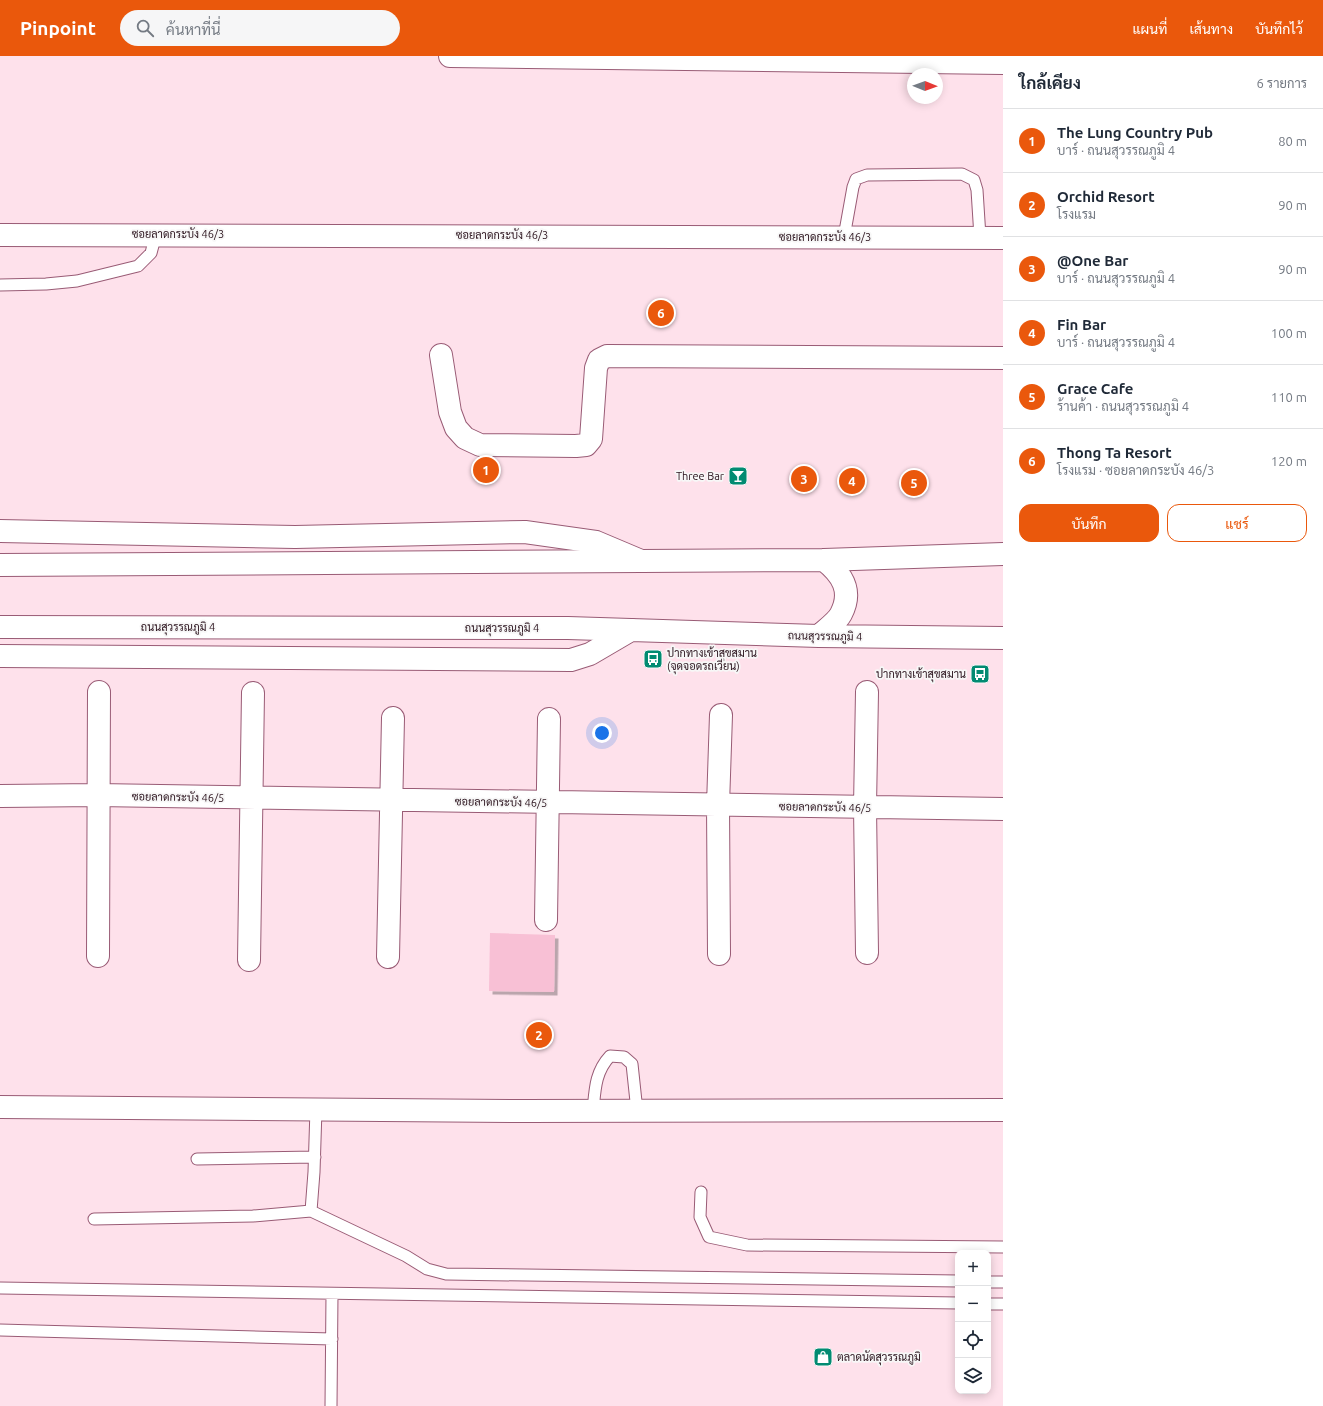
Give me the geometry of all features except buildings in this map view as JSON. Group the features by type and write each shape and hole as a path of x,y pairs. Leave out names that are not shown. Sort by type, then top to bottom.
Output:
{"street":[{"path":"450,56 1003,63"},
{"name":"ซอยลาดกระบัง 46/3","path":"0,235 156,234 1003,238"},
{"path":"441,355 450,412 456,428 464,438 480,445 576,446 586,445 591,439 596,368 599,360 608,356 1003,358"},
{"path":"0,530 295,537 525,532 596,542 641,561"},
{"path":"0,565 824,560 1003,554"},
{"path":"818,636 841,615 845,600 844,583 836,570 824,560"},
{"name":"ถนนสุวรรณภูมิ 4","path":"0,627 568,628 818,636 1003,638"},
{"path":"0,656 570,660 590,654 631,630"},
{"path":"98,956 97,795 99,692"},
{"path":"867,692 865,807 867,953"},
{"path":"249,960 250,798 253,693"},
{"path":"718,954 718,805 721,715"},
{"path":"388,957 390,799 393,718"},
{"path":"546,920 550,719"},
{"name":"ซอยลาดกระบัง 46/5","path":"0,796 97,795 1003,809"},
{"path":"0,1107 593,1111 1003,1110"}],"lane":[{"path":"844,237 853,187 856,179 867,175 962,174 974,180 978,190 980,237"},
{"path":"0,285 46,284 77,281 138,266 151,253 156,234"},
{"path":"593,1111 597,1076 602,1065 610,1056 624,1057 632,1064 637,1111"},
{"path":"311,1212 315,1156 316,1109"},
{"path":"198,1159 315,1156"},
{"path":"701,1192 700,1217 709,1237 747,1246 1003,1247"},
{"path":"94,1219 253,1216 311,1212 406,1256 426,1268 446,1274 955,1281"},
{"path":"991,1282 1003,1282"},
{"path":"0,1288 955,1303"},
{"path":"332,1294 332,1406"},
{"path":"991,1304 1003,1304"},
{"path":"0,1330 332,1339"}],"place":[{"name":"Thong Ta Resort","path":"661,313"},
{"name":"The Lung Country Pub","path":"486,470"},
{"name":"Three Bar","path":"738,476"},
{"name":"@One Bar","path":"804,479"},
{"name":"Fin Bar","path":"852,481"},
{"name":"Grace Cafe","path":"914,483"},
{"name":"ปากทางเข้าสุขสมาน (จุดจอดรถเวียน)","path":"653,659"},
{"name":"ปากทางเข้าสุขสมาน","path":"980,674"},
{"name":"Orchid Resort","path":"539,1035"},
{"name":"ตลาดนัดสุวรรณภูมิ","path":"823,1357"}]}
